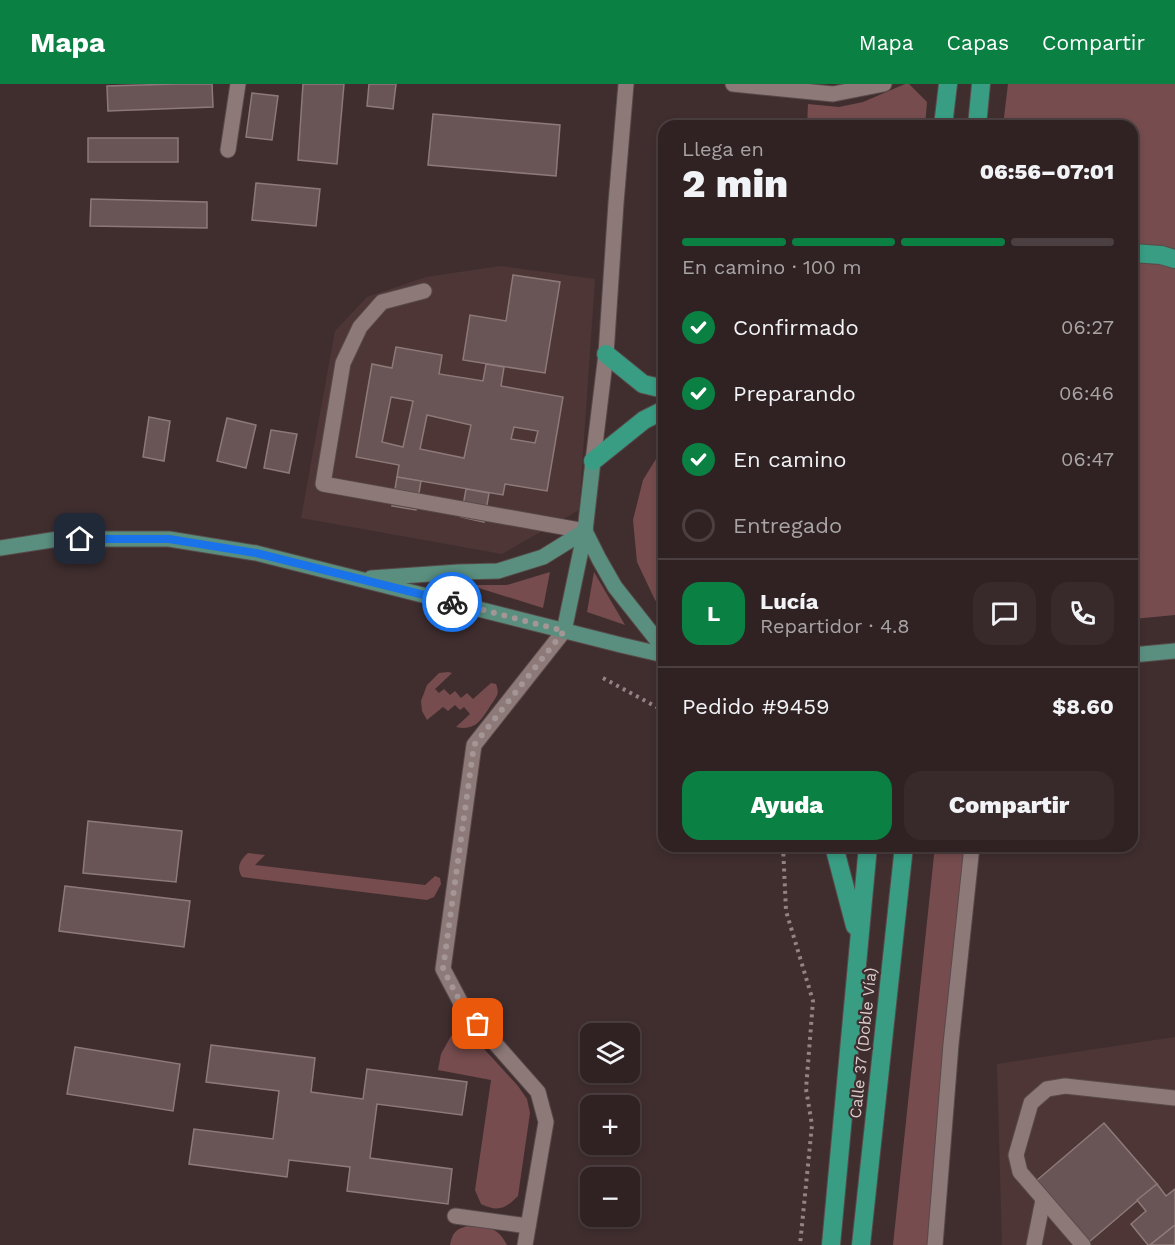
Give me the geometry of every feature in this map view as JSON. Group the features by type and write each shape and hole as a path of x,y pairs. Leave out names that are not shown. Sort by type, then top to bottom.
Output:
{"highway":[{"path":"944,120 948,84"},
{"path":"978,120 983,87"},
{"path":"1138,253 1161,255 1175,259"},
{"path":"606,354 643,384 658,388"},
{"path":"593,461 644,420 658,413"},
{"path":"836,852 859,939"},
{"name":"Calle 37 (Doble Vía)","path":"831,1245 867,852"},
{"name":"Calle 37 (Doble Vía)","path":"861,1245 903,852"}],"main road":[{"path":"564,631 585,531 593,461"},
{"path":"356,579 498,571 543,557 585,531"},
{"path":"585,531 615,587 658,641"},
{"path":"0,548 58,539 169,539 256,553 658,654"},
{"path":"1138,654 1175,651"}],"street":[{"path":"228,150 238,84"},
{"path":"593,461 606,354 626,84"},
{"path":"733,84 833,94 884,84"},
{"path":"424,291 382,302 360,327 343,363 323,484 585,531"},
{"path":"525,1245 546,1122 538,1092 463,1007 443,969 474,745 564,631"},
{"path":"935,1245 951,1044 971,852"},
{"path":"1083,1245 1020,1172 1016,1155 1031,1103 1047,1089 1065,1086 1175,1098"},
{"path":"1034,1245 1043,1200"},
{"path":"454,1216 528,1226"}],"path":[{"path":"603,678 658,708"},
{"path":"783,852 786,911 813,1001 806,1089 812,1125 800,1245"}],"shaded area":[{"path":"909,84 927,102 926,120 807,120 808,104 839,107 863,102"},
{"path":"1008,84 1175,84 1175,615 1138,619 1138,120 1004,120"},
{"path":"500,266 595,279 579,510 502,554 301,518 335,331 367,297 426,277"},
{"path":"658,456 658,603 637,562 633,520 643,480"},
{"path":"550,572 543,608 469,585 507,585"},
{"path":"594,572 625,625 587,612"},
{"path":"439,673 452,673 435,689 439,693 444,689 450,695 455,691 461,698 467,693 473,699 491,683 496,684 498,691 496,697 475,725 456,727 470,714 464,707 460,710 455,705 448,711 443,707 427,720 422,711 421,701 427,685"},
{"path":"934,852 967,852 930,1245 893,1245"},
{"path":"248,853 265,855 255,865 425,885 435,876 440,878 441,884 434,897 427,900 242,877 239,870 240,864"},
{"path":"464,1027 518,1086 527,1099 530,1113 518,1196 501,1208 481,1204 475,1190 491,1080 438,1070 441,1054 451,1036"},
{"path":"1175,1037 1175,1245 1002,1245 997,1064"},
{"path":"467,1226 491,1229 499,1234 507,1245 450,1245 455,1232"}],"building":[{"path":"212,84 213,107 108,111 107,86"},
{"path":"303,84 344,84 337,164 298,160"},
{"path":"369,84 396,84 393,109 367,106"},
{"path":"252,93 278,96 272,140 246,137"},
{"path":"433,114 560,125 556,176 428,165"},
{"path":"88,138 178,138 178,162 88,162"},
{"path":"256,183 320,189 316,226 252,220"},
{"path":"91,199 207,202 207,228 90,226"},
{"path":"513,275 560,282 545,373 463,360 470,315 506,321"},
{"path":"396,347 442,355 439,374 483,381 486,364 504,367 501,386 563,397 547,491 505,484 503,495 397,477 399,465 356,457 372,364 392,368","holes":["391,397 413,401 403,447 382,442","427,415 471,425 464,458 420,449","514,427 538,431 535,443 511,439"]},
{"path":"149,417 170,421 164,461 143,457"},
{"path":"227,418 256,425 246,468 217,461"},
{"path":"271,430 297,434 289,473 264,468"},
{"path":"397,477 421,481 416,510 392,506"},
{"path":"466,489 489,493 484,522 461,517"},
{"path":"88,821 182,831 176,882 83,873"},
{"path":"65,886 190,901 184,947 59,931"},
{"path":"211,1045 315,1058 311,1092 363,1099 367,1069 467,1082 462,1115 377,1104 370,1158 452,1169 448,1204 347,1191 350,1167 289,1160 287,1177 189,1164 194,1129 273,1139 279,1091 206,1082"},
{"path":"75,1047 180,1064 173,1111 67,1094"},
{"path":"1104,1123 1157,1184 1089,1242 1036,1181"},
{"path":"1157,1184 1166,1196 1175,1189 1175,1225 1148,1245 1131,1224 1146,1211 1137,1200"},
{"path":"1175,1225 1175,1245 1150,1245"}],"way so far":[{"path":"452,602 564,631 474,745 443,969 463,1007 478,1024"}],"route":[{"path":"80,539 169,539 256,553 452,602"}]}
